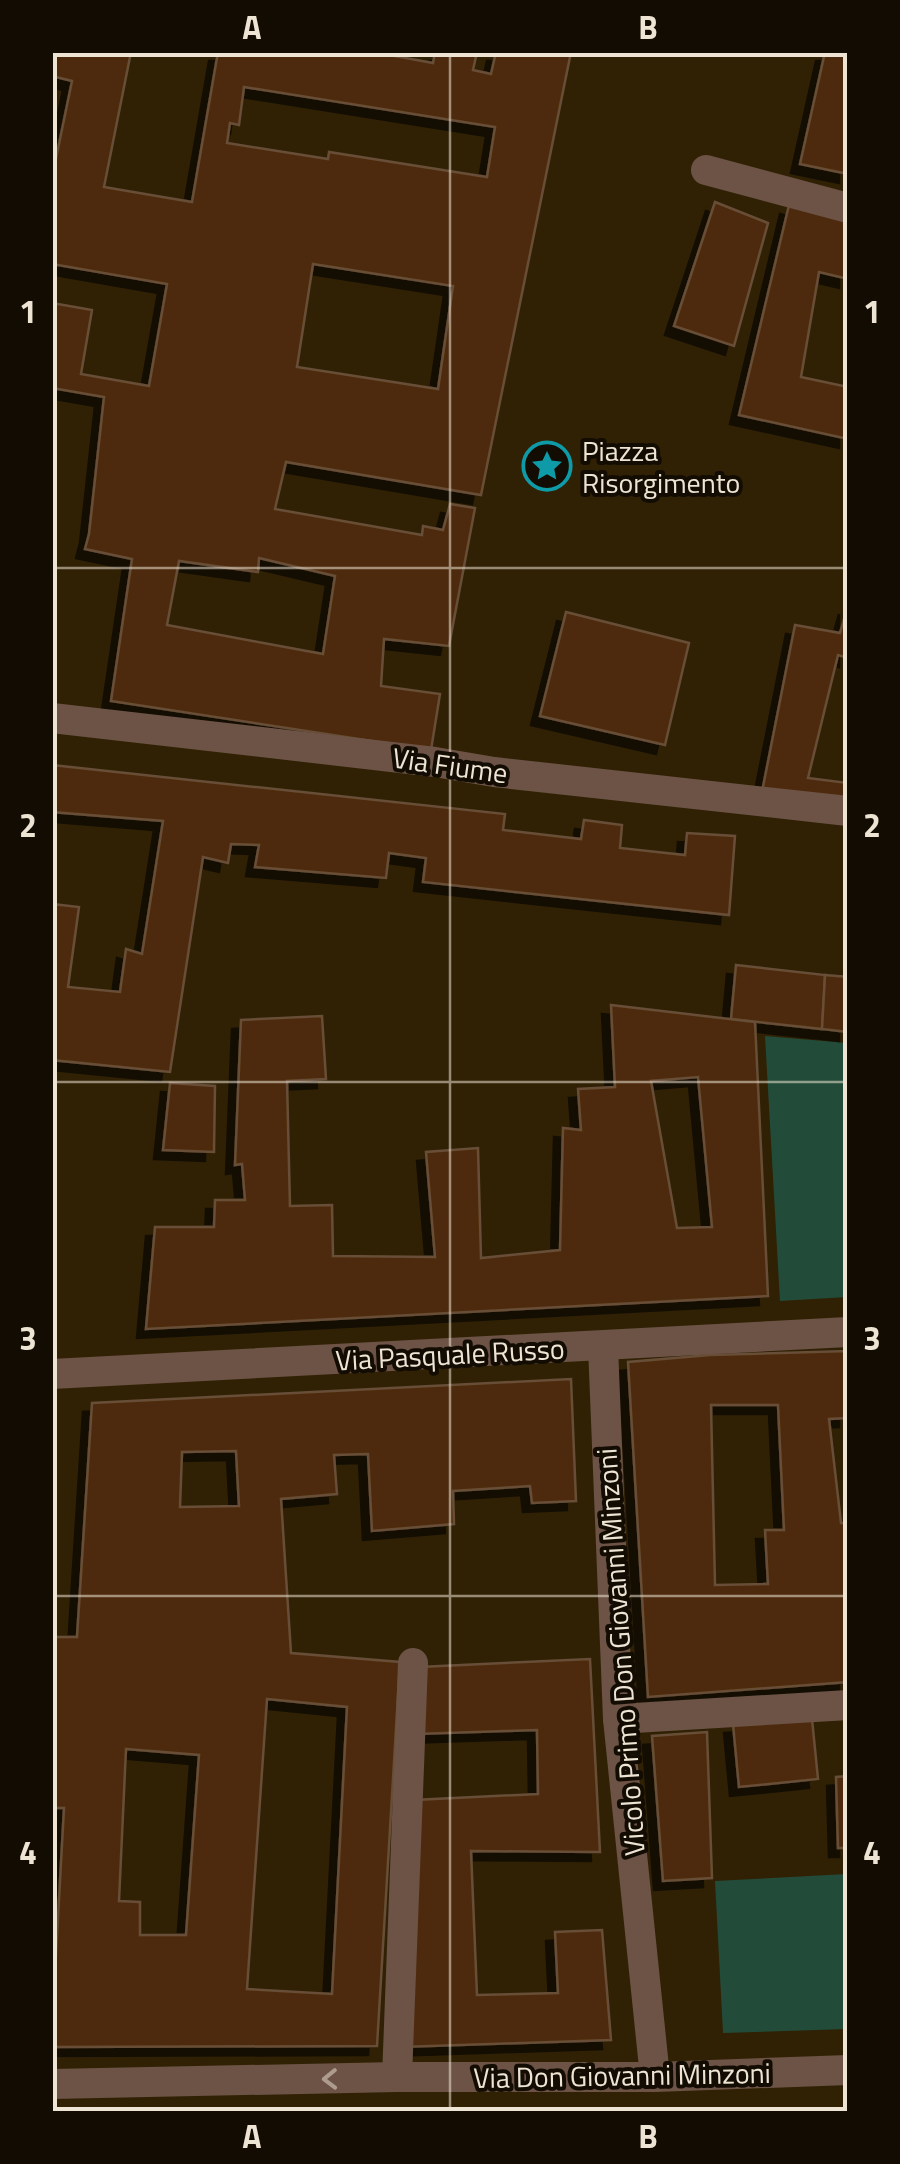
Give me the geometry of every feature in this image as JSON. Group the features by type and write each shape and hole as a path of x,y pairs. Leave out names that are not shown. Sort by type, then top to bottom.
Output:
{"street":[{"path":"706,170 848,208"},
{"name":"Via Fiume","path":"52,718 848,811"},
{"name":"Via Pasquale Russo","path":"52,1374 848,1332"},
{"name":"Vicolo Primo Don Giovanni Minzoni","path":"602,1346 618,1719 655,2077"},
{"path":"397,2077 413,1662"},
{"path":"618,1719 848,1705"},
{"name":"Via Don Giovanni Minzoni","path":"52,2084 655,2077 848,2070"}],"green space":[{"path":"765,1036 847,1043 847,1297 780,1301"},
{"path":"847,1874 847,2029 723,2033 715,1881"}],"building":[{"path":"52,52 131,52 104,187 192,202 218,52 373,52 433,63 435,52 477,52 473,70 491,74 496,52 571,52 481,495 286,462 275,509 422,535 423,526 443,530 450,504 475,508 449,646 384,639 381,686 440,694 431,750 111,701 132,559 85,549 104,397 52,388 52,303 92,310 81,374 149,386 167,284 52,264 52,178 72,81 52,76","holes":["244,87 495,127 487,177 329,152 328,159 227,143 230,123 239,125","313,264 453,286 438,389 297,367","259,558 335,576 323,654 167,625 179,561 258,572"]},
{"path":"825,52 848,52 848,174 800,164"},
{"path":"715,202 768,223 734,346 674,326"},
{"path":"789,205 848,221 848,279 819,272 801,377 848,387 848,439 739,415"},
{"path":"848,605 848,658 838,655 808,778 848,783 848,805 761,797 795,625 840,633"},
{"path":"566,612 689,643 665,745 540,716"},
{"path":"52,765 505,814 503,830 581,839 584,820 622,825 620,848 685,855 687,833 735,836 729,915 423,882 426,858 389,853 386,878 255,867 259,845 231,844 228,863 203,857 170,1072 52,1060 52,904 79,907 68,987 120,992 126,949 142,954 163,821 52,812"},
{"path":"736,965 825,975 822,1029 731,1019"},
{"path":"825,975 848,977 848,1032 822,1029"},
{"path":"611,1005 755,1022 768,1296 146,1329 155,1227 214,1227 215,1200 245,1200 242,1164 235,1165 241,1020 322,1016 326,1079 287,1081 290,1206 332,1205 333,1256 435,1257 426,1152 478,1148 481,1258 560,1250 563,1128 581,1130 578,1089 615,1087","holes":["698,1077 712,1227 677,1228 651,1081"]},
{"path":"170,1083 215,1086 214,1152 163,1150"},
{"path":"848,1351 848,1418 829,1419 841,1523 848,1523 848,1682 648,1697 628,1362","holes":["711,1405 778,1405 784,1530 765,1530 768,1584 715,1585"]},
{"path":"571,1379 576,1501 532,1503 530,1486 453,1491 454,1524 372,1531 368,1454 334,1455 337,1494 281,1499 291,1653 400,1662 377,2046 52,2047 64,1808 52,1808 52,1637 77,1637 92,1403","holes":["236,1451 239,1506 180,1507 182,1452","267,1699 347,1707 332,1994 247,1989","126,1749 199,1755 186,1935 140,1935 140,1902 119,1901"]},
{"path":"590,1659 600,1852 471,1851 477,1995 558,1993 555,1932 602,1930 611,2040 401,2047 414,1800 538,1794 537,1730 417,1734 420,1667"},
{"path":"812,1719 818,1779 739,1787 733,1724"},
{"path":"707,1732 712,1878 663,1881 652,1736"},
{"path":"848,1776 848,1848 838,1848 836,1777"}],"place":[{"name":"Piazza Risorgimento","path":"547,466"}]}
